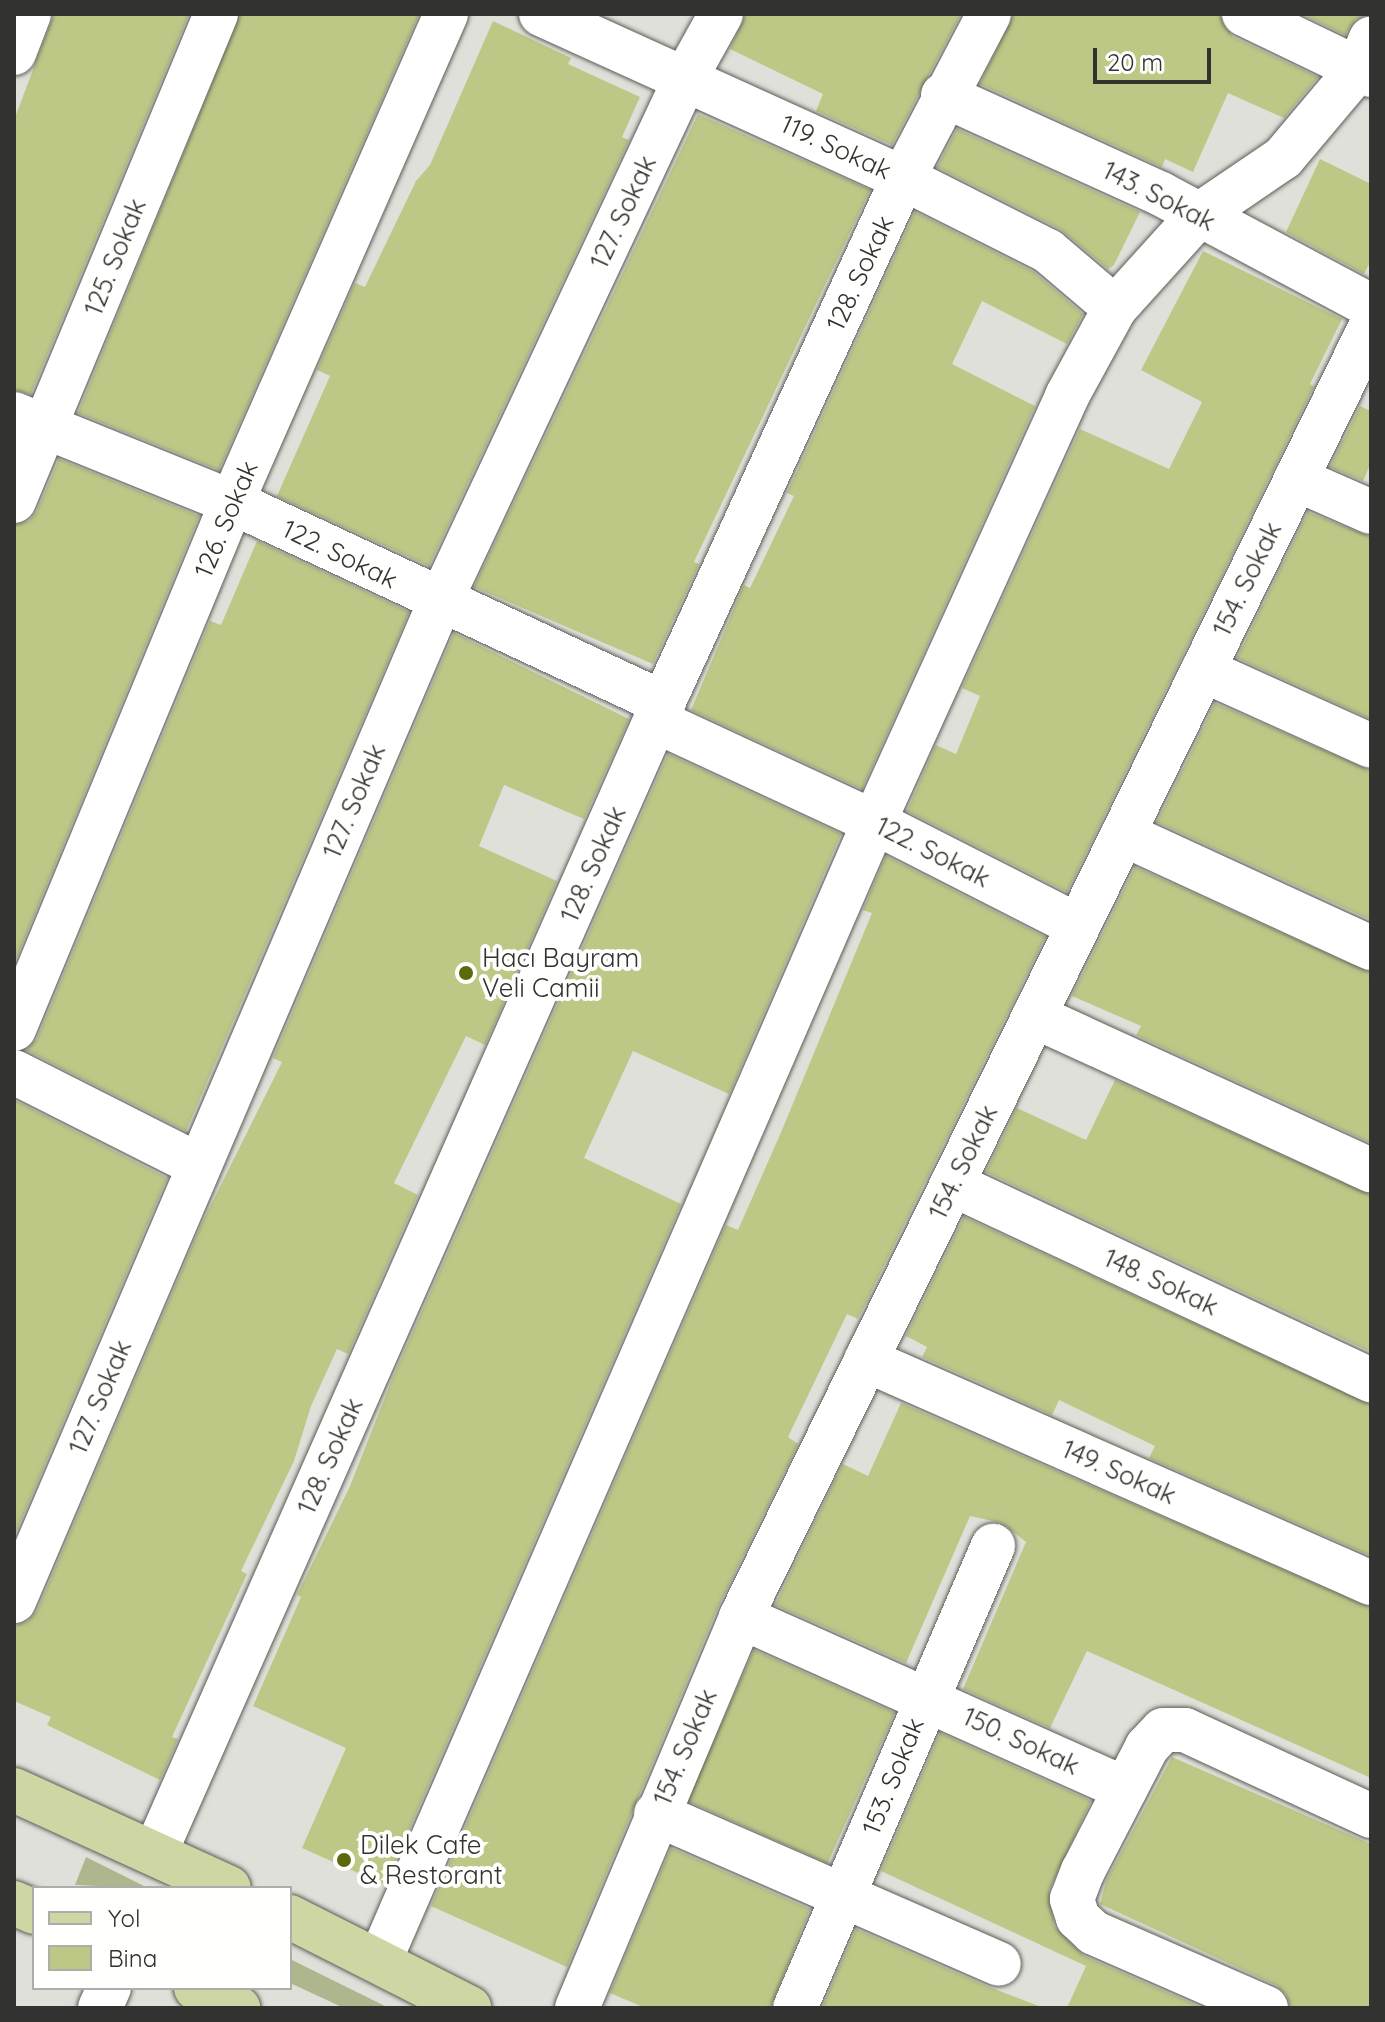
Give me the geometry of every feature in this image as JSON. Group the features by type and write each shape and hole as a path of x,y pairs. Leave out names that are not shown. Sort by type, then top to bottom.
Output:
{"main road":[{"path":"14,1790 225,1886"},
{"path":"292,1918 380,1960 469,2008"},
{"path":"200,1990 238,2008"}],"street":[{"path":"14,53 29,14"},
{"name":"125. Sokak","path":"14,501 29,421 216,14"},
{"name":"126. Sokak","path":"14,1029 232,502 446,14"},
{"name":"119. Sokak","path":"541,14 686,77 903,178 1048,251 1115,308"},
{"name":"127. Sokak","path":"14,1601 440,602 686,77 721,14"},
{"name":"128. Sokak","path":"155,1853 660,712 903,178 943,95 989,14"},
{"path":"380,1960 874,822 1060,410 1115,308 1199,215 1283,158 1367,61 1244,14"},
{"name":"143. Sokak","path":"943,95 1199,215 1371,306"},
{"name":"154. Sokak","path":"577,2008 741,1617 1371,326"},
{"name":"122. Sokak","path":"29,421 232,502 440,602 1078,926"},
{"path":"1296,479 1371,512"},
{"path":"1203,670 1371,746"},
{"path":"1123,834 1371,948"},
{"path":"1034,1016 1371,1170"},
{"path":"14,1072 198,1165"},
{"name":"148. Sokak","path":"952,1184 1371,1380"},
{"name":"149. Sokak","path":"866,1360 1371,1583"},
{"name":"153. Sokak","path":"795,2008 925,1697 993,1546"},
{"name":"150. Sokak","path":"741,1617 1125,1789"},
{"path":"1266,2008 1094,1933 1078,1918 1072,1899 1147,1747 1163,1730 1185,1730 1371,1816"},
{"path":"656,1814 999,1964"}],"green space":[{"path":"86,1857 144,1886 99,1886 75,1885"},
{"path":"292,1960 389,2008 344,2008 292,1984"}],"building":[{"path":"54,14 189,14 31,394 14,390 14,120"},
{"path":"240,14 419,14 219,470 78,413"},
{"path":"746,14 961,14 892,145 816,111 823,94 730,49"},
{"path":"1014,14 1219,14 1233,37 1318,77 1284,118 1228,93 1193,172 1165,159 1162,167 980,84"},
{"path":"1302,14 1371,14 1356,19 1345,35"},
{"path":"493,21 571,58 568,64 640,97 622,137 629,140 429,566 277,496 330,376 317,370 355,283 365,287 416,181 430,165"},
{"path":"698,114 870,190 694,562 699,564 653,664 474,587"},
{"path":"957,129 1140,212 1114,265 1108,269 1060,229 937,167"},
{"path":"1320,159 1371,184 1371,260 1364,274 1286,232"},
{"path":"915,212 1034,272 1083,314 1067,344 982,301 952,364 1035,406 862,789 691,710 744,585 750,588 794,496 787,493"},
{"path":"1203,251 1342,319 1310,384 1314,386 1067,892 907,811 936,745 956,754 980,696 962,688 1080,429 1169,469 1202,402 1141,370"},
{"path":"1360,406 1371,411 1371,463 1363,481 1330,467"},
{"path":"59,459 199,516 14,964 14,525 29,521 37,511"},
{"path":"1308,512 1371,537 1371,719 1237,658"},
{"path":"257,541 409,612 186,1131 26,1050 37,1039 210,621 221,625"},
{"path":"454,633 629,719 584,819 504,785 479,846 557,881 485,1045 466,1036 394,1183 418,1195 348,1354 337,1349 311,1406 294,1461 241,1571 247,1574 172,1737 178,1739 160,1780 47,1725 51,1717 14,1701 14,1626 28,1621 37,1611 202,1223 282,1062 273,1058"},
{"path":"1215,703 1371,771 1371,920 1157,822"},
{"path":"668,754 841,834 729,1094 633,1051 584,1158 681,1204 385,1885 302,1848 346,1748 253,1706 301,1597 297,1595 350,1486 393,1377"},
{"path":"886,856 1045,937 858,1319 847,1314 788,1437 798,1444 718,1607 567,1967 431,1906 726,1225 738,1230 782,1130 872,913 863,910"},
{"path":"1135,867 1371,973 1371,1143 1136,1035 1141,1026 1072,996"},
{"path":"1115,1080 1371,1195 1371,1352 986,1172 1017,1108 1086,1140"},
{"path":"14,1100 167,1178 14,1537"},
{"path":"964,1217 1371,1405 1371,1556 1149,1458 1155,1446 1059,1400 1052,1415 922,1357 927,1347 906,1336"},
{"path":"901,1403 1371,1608 1371,1778 1087,1651 1050,1728 963,1689 1026,1542 1002,1523 970,1516 906,1663 775,1605 843,1464 868,1476"},
{"path":"754,1650 895,1713 828,1863 687,1801"},
{"path":"940,1733 1091,1801 1049,1890 1054,1926 1084,1956 1203,2008 1067,2008 1086,1966 881,1871"},
{"path":"1172,1757 1371,1844 1371,2008 1291,2008 1286,1994 1276,1985 1100,1904 1106,1881"},
{"path":"671,1848 810,1909 770,2008 645,2008 610,1993"},
{"path":"856,1929 989,1987 1044,2008 822,2008"}],"place":[{"name":"Hacı Bayram Veli Camii","path":"466,973"},
{"name":"Dilek Cafe & Restorant","path":"344,1860"}]}
